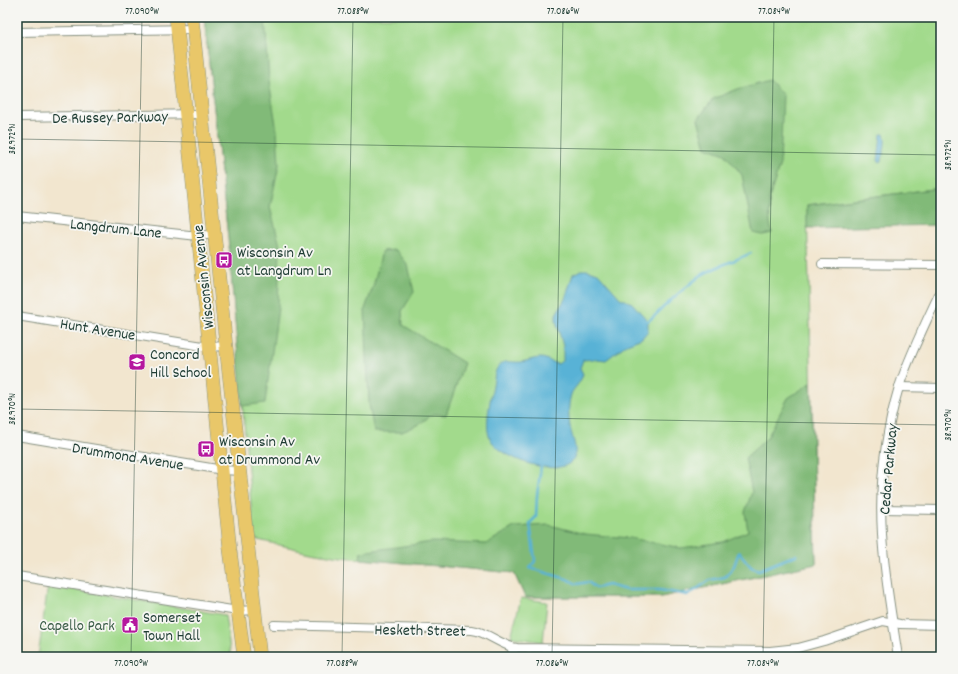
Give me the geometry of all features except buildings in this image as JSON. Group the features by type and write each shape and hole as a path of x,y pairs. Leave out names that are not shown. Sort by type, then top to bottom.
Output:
{"main road":[{"name":"Wisconsin Avenue","path":"176,23 230,550 244,657"},
{"name":"Wisconsin Avenue","path":"193,23 260,657"}],"street":[{"path":"17,32 193,23"},
{"name":"De Russey Parkway","path":"17,117 202,114"},
{"name":"Langdrum Lane","path":"17,216 198,236 215,234"},
{"path":"822,264 941,264"},
{"name":"Cedar Parkway","path":"898,657 883,541 883,473 887,438 900,387 919,335 941,290"},
{"name":"Hunt Avenue","path":"17,316 209,347 226,346"},
{"path":"900,387 941,388"},
{"name":"Drummond Avenue","path":"17,436 223,470 240,471"},
{"path":"882,509 941,510"},
{"path":"17,576 238,611 255,610"},
{"name":"Hesketh Street","path":"274,625 472,630 510,647 770,651 798,648 883,621 900,624 941,625"},
{"path":"510,647 515,657"},
{"path":"531,657 534,648"}],"green space":[{"path":"204,17 941,17 941,188 807,205 816,564 661,597 525,597 514,573 341,557 310,552 254,539 228,237"},
{"path":"204,17 265,17 269,81 277,131 279,165 270,207 280,246 278,308 265,403 242,406 228,237"},
{"path":"769,80 783,95 780,164 769,199 772,233 763,235 753,233 742,175 725,154 706,147 698,119 713,99 738,89"},
{"path":"941,188 941,225 807,228 807,205"},
{"path":"396,250 408,265 414,292 402,311 403,325 464,363 446,415 433,414 418,425 402,432 374,432 369,404 365,309 373,287 382,251"},
{"path":"811,383 816,564 661,597 525,597 514,573 360,559 361,552 432,542 486,544 514,527 549,525 585,534 630,538 681,548 723,542 748,531 745,512 752,492 745,458 767,438 788,398"},
{"name":"Capello Park","path":"48,585 225,615 231,657 38,657"},
{"path":"521,598 547,602 543,642 511,637"}],"water":[{"path":"881,134 884,134 885,144 882,161 879,162 878,161"},
{"path":"581,270 588,270 598,273 620,298 632,303 648,321 648,331 642,338 627,344 606,360 583,360 580,368 583,374 580,382 572,392 569,404 569,422 575,448 574,457 572,461 564,466 554,468 541,467 514,458 502,451 494,444 489,436 488,414 495,373 497,368 505,362 521,362 540,358 558,364 563,360 563,346 556,321 556,314 565,299 573,274"}],"waterway":[{"path":"648,321 700,276 712,269 751,253"},
{"path":"541,466 536,517 530,523 535,561 530,568 567,579 577,584 588,582 596,588 608,585 626,590 660,590 688,595 710,580 725,577 734,566 739,552 751,567 759,570 796,555"}],"place":[{"name":"Wisconsin Av at Langdrum Ln","path":"224,260"},
{"name":"Concord Hill School","path":"137,362"},
{"name":"Wisconsin Av at Drummond Av","path":"206,449"},
{"name":"Somerset Town Hall","path":"130,625"}]}
